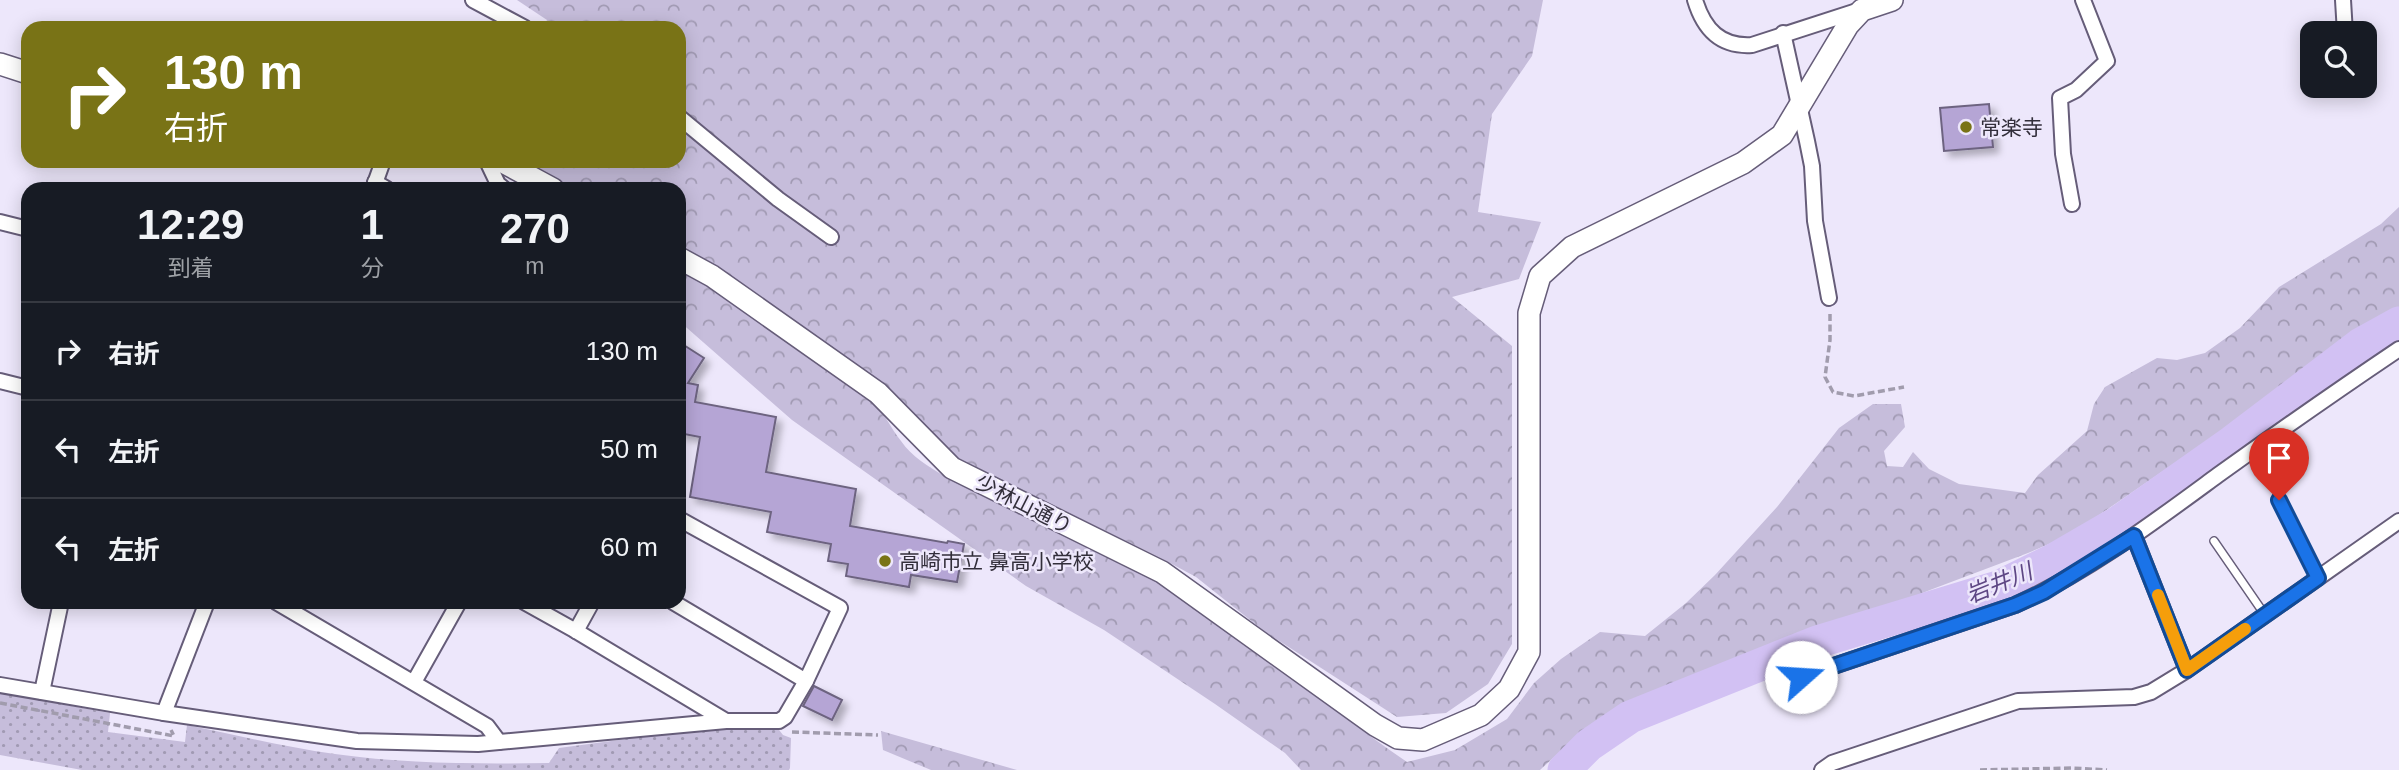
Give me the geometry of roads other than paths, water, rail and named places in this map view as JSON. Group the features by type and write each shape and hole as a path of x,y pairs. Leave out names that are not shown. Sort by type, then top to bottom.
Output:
{"street":[{"path":"473,0 512,21"},
{"path":"1695,0 1698,10 1714,34 1729,44 1752,45 1892,0"},
{"path":"2072,204 2063,154 2060,97 2076,90 2107,61 2083,0"},
{"path":"2343,0 2344,21"},
{"path":"1799,106 1848,25 1862,10"},
{"path":"1783,33 1812,166 1815,221 1829,298"},
{"path":"0,64 21,71"},
{"name":"少林山通り","path":"686,262 712,276 878,393 952,468 1162,572 1376,725 1398,738 1423,740 1481,715 1509,689 1529,652 1529,313 1539,276 1572,247 1743,163 1782,135 1799,106"},
{"path":"686,123 778,199 831,237"},
{"path":"514,168 539,182"},
{"path":"0,222 21,227"},
{"path":"1801,677 2015,605 2044,592 2134,536 2299,416 2399,349"},
{"path":"0,381 21,386"},
{"path":"1822,770 1832,763 2018,701 2134,697 2151,692 2187,670 2399,521"},
{"path":"0,685 164,713 357,741 478,744 726,721 779,721 785,717 807,681 840,608 686,523"},
{"path":"2134,536 2187,670"},
{"path":"42,692 60,609"},
{"path":"164,713 204,609"},
{"path":"288,609 488,726 499,742"},
{"path":"414,682 455,609"},
{"path":"537,609 726,721"},
{"path":"576,631 588,609"},
{"path":"685,609 807,681"}],"lane":[{"path":"2279,500 2318,578"},
{"path":"2214,541 2265,615"}],"waterway":[{"name":"岩井川","path":"1564,770 1589,745 1630,717 1817,642 1998,587 2055,559 2117,523 2232,442 2361,344 2399,323"}],"place":[{"name":"常楽寺","path":"1966,127"},
{"name":"高崎市立 鼻高小学校","path":"885,561"}]}
